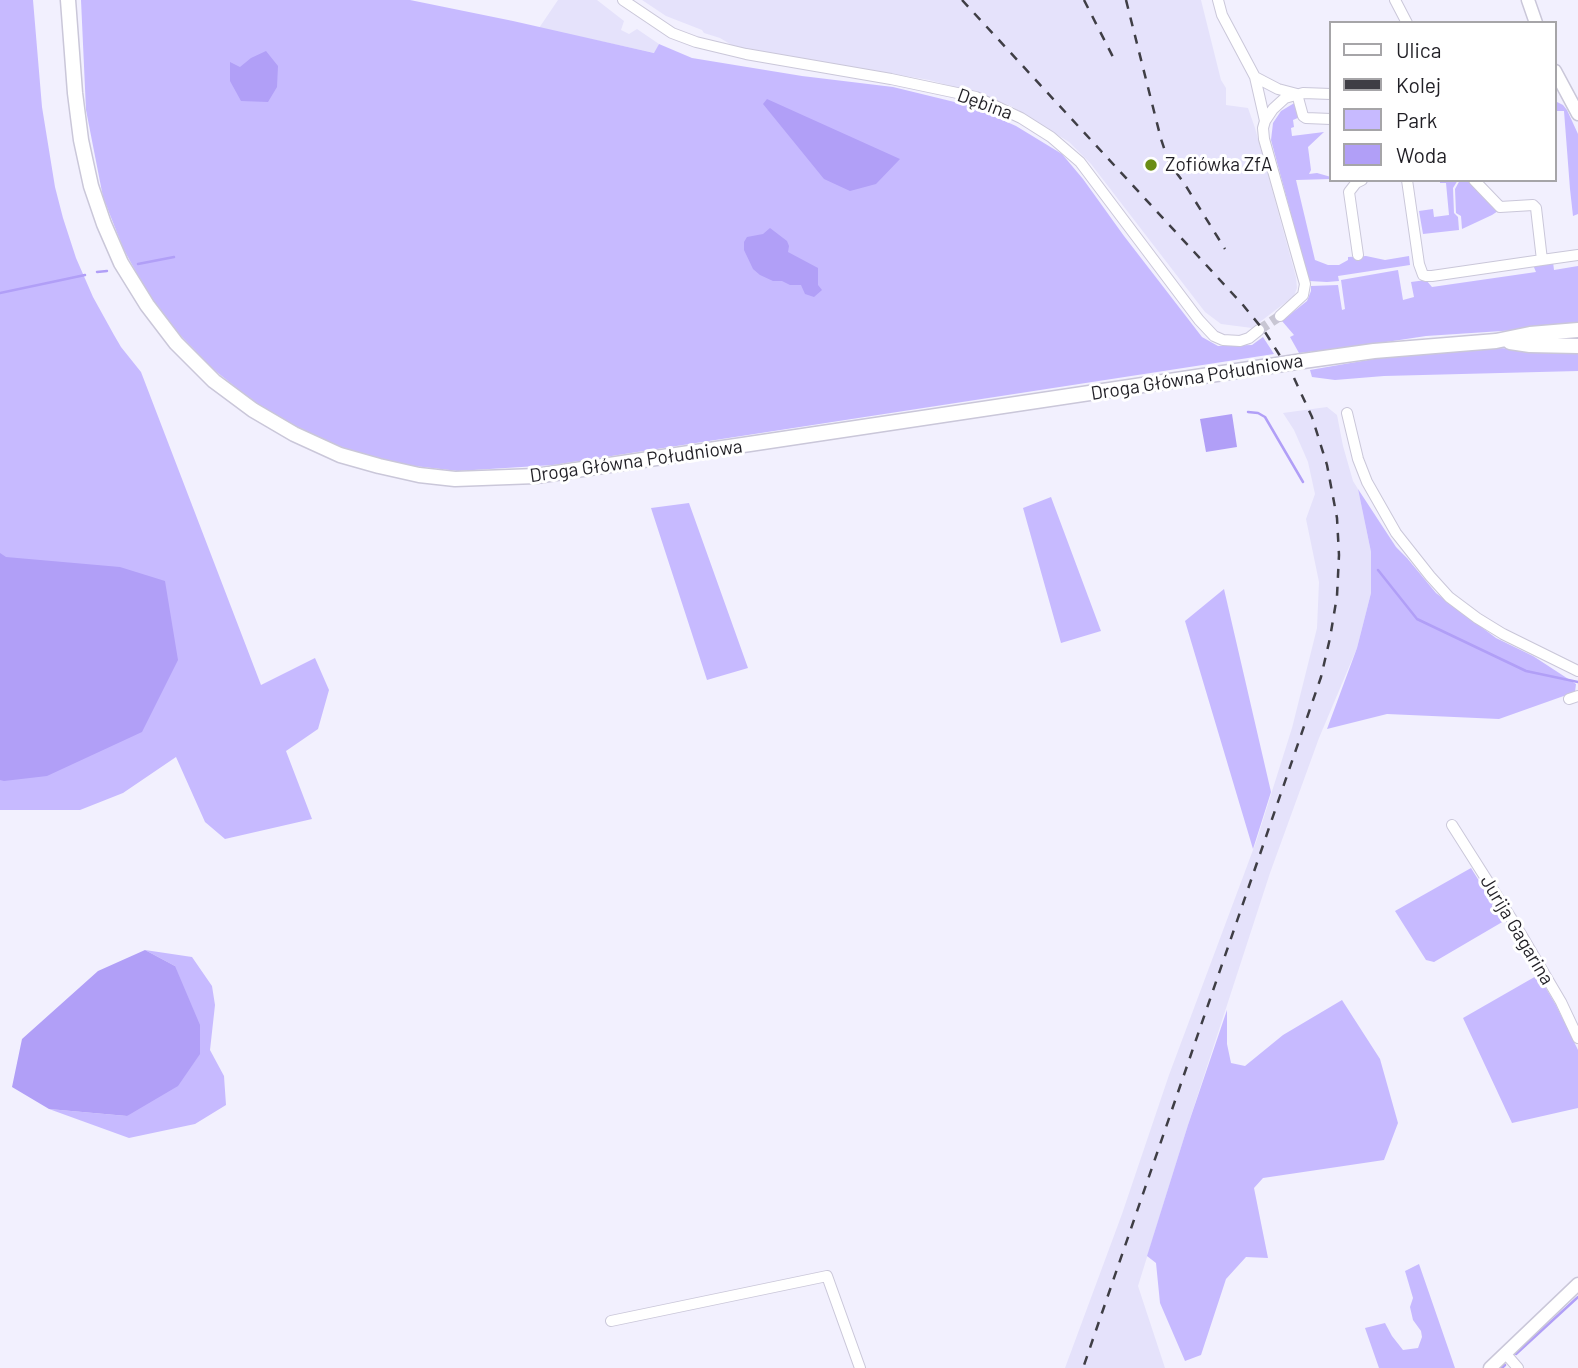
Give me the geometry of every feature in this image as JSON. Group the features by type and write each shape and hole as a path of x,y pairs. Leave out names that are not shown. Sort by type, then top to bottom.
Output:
{"main road":[{"name":"Droga Główna Południowa","path":"68,0 75,93 91,186 121,263 147,305 176,343 214,381 253,410 340,455 419,475 455,479 536,476 1329,357 1578,330"},
{"name":"Droga Główna Południowa","path":"1496,341 1578,346"}],"street":[{"name":"Dębina","path":"623,0 672,33 696,42 746,54 976,97 1021,118 1051,137 1080,162 1199,320 1214,336 1223,340 1240,341 1259,330"},
{"path":"1218,0 1222,15 1255,77 1265,121"},
{"path":"1395,0 1406,21"},
{"path":"1528,0 1535,21"},
{"path":"1255,77 1278,89 1297,94"},
{"path":"1558,86 1576,107"},
{"path":"1297,94 1303,116 1330,119"},
{"path":"1280,316 1304,295 1305,284 1263,128 1273,110 1285,98 1297,94 1330,94"},
{"path":"1358,182 1349,192 1358,255"},
{"path":"1407,182 1419,264 1423,275 1432,276 1578,255"},
{"path":"1476,182 1500,207 1533,205 1536,208 1542,260"},
{"path":"1347,414 1358,459 1367,482 1404,545 1439,586 1462,608 1483,622 1578,671"},
{"name":"Jurija Gagarina","path":"1452,825 1518,929 1561,1002 1578,1038"},
{"path":"611,1321 827,1276 860,1368"},
{"path":"1490,1368 1578,1284"},
{"path":"1505,1353 1518,1368"}],"shaded area":[{"path":"558,0 597,0 624,21 621,30 629,34 637,29 659,44 655,53 539,28"},
{"path":"642,0 1201,0 1221,80 1226,88 1226,105 1248,108 1255,128 1296,277 1297,288 1294,296 1252,328 1221,324 1205,312 1091,164 1069,142 1011,106 929,80 735,47 666,16"},
{"path":"1327,407 1337,415 1343,446 1358,489 1371,552 1371,593 1357,648 1319,738 1270,873 1138,1286 1165,1368 1065,1368 1122,1214 1169,1075 1256,842 1292,728 1317,628 1319,582 1306,519 1315,494 1308,462 1283,413"}],"green space":[{"path":"0,0 33,0 42,107 55,187 76,258 114,335 141,372 261,685 315,658 329,690 318,729 286,751 312,819 225,839 205,822 176,757 123,793 80,810 0,810"},
{"path":"81,0 410,0 654,53 659,44 692,58 802,76 893,87 971,106 1016,126 1062,154 1202,337 1218,346 1252,345 1263,337 1274,354 553,465 458,471 376,458 307,434 244,394 213,369 171,326 144,287 123,248 103,197 86,110"},
{"path":"1296,102 1300,117 1293,120 1292,136 1324,132 1308,147 1311,170 1309,174 1317,173 1330,179 1296,180 1315,260 1328,265 1339,265 1348,260 1348,257 1366,256 1385,260 1409,256 1410,265 1338,276 1339,281 1309,281 1271,140 1273,123 1281,111"},
{"path":"1557,102 1567,110 1578,134 1578,214 1573,216 1570,189 1564,111 1557,111"},
{"path":"1457,182 1453,188 1454,213 1458,217 1459,230 1423,234 1419,211 1433,209 1434,217 1449,215 1446,183 1440,183"},
{"path":"1459,182 1470,182 1498,211 1462,229 1461,216 1456,213 1455,189"},
{"path":"1553,262 1554,270 1578,266 1578,324 1426,336 1299,353 1290,337 1294,335 1282,321 1307,301 1311,286 1338,285 1342,310 1345,309 1341,280 1398,270 1403,300 1414,297 1411,282 1426,280 1432,287 1536,272 1533,265"},
{"path":"1470,347 1578,351 1578,371 1384,376 1335,380 1312,377 1310,370 1385,357 1430,354"},
{"path":"1358,489 1396,547 1436,593 1496,638 1533,656 1576,684 1575,692 1499,719 1387,714 1327,729 1357,648 1371,593 1371,552"},
{"path":"1051,497 1101,631 1061,643 1023,508"},
{"path":"689,503 748,668 707,680 651,508"},
{"path":"1224,589 1271,792 1253,849 1185,621"},
{"path":"1471,868 1504,921 1434,962 1426,960 1395,911"},
{"path":"145,950 192,957 212,986 215,1005 210,1050 224,1076 226,1105 195,1124 129,1138 49,1109 127,1116 175,966"},
{"path":"1538,975 1578,1050 1578,1108 1512,1123 1463,1018"},
{"path":"1342,1000 1380,1059 1398,1123 1384,1160 1263,1178 1254,1188 1268,1258 1246,1257 1226,1279 1201,1355 1185,1361 1160,1303 1156,1263 1147,1256 1227,1010 1227,1044 1231,1063 1245,1066 1283,1035"},
{"path":"1419,1264 1455,1368 1379,1368 1365,1328 1385,1323 1403,1350 1418,1348 1421,1331 1413,1320 1410,1307 1413,1298 1405,1271"}],"water":[{"path":"266,51 278,66 277,87 268,102 241,101 230,81 230,62 240,67"},
{"path":"767,99 900,159 876,184 850,191 824,179 763,104"},
{"path":"770,228 787,241 788,252 818,268 818,285 822,290 814,297 805,294 801,285 773,281 753,269 744,250 744,242 747,237 763,234"},
{"path":"1232,414 1237,447 1206,452 1200,419"},
{"path":"0,553 6,557 120,567 165,581 178,660 142,732 47,776 0,780"},
{"path":"145,950 175,966 200,1025 200,1054 178,1086 127,1116 49,1109 12,1087 22,1039 98,971"}],"waterway":[{"path":"138,264 174,257"},
{"path":"97,272 107,271"},
{"path":"0,293 85,275"},
{"path":"1248,412 1265,417 1303,482"},
{"path":"1378,570 1417,619 1526,671 1578,682"},
{"path":"1516,1354 1578,1297"},
{"path":"1502,1368 1505,1365"}],"tunnel":[{"path":"1259,330 1280,316"}],"railway":[{"path":"962,0 1265,332 1294,378 1312,417 1327,465 1337,518 1337,596 1321,677 1083,1368"},
{"path":"1084,0 1113,57"},
{"path":"1126,0 1169,163 1225,249"}],"place":[{"name":"Zofiówka ZfA","path":"1151,165"}]}
